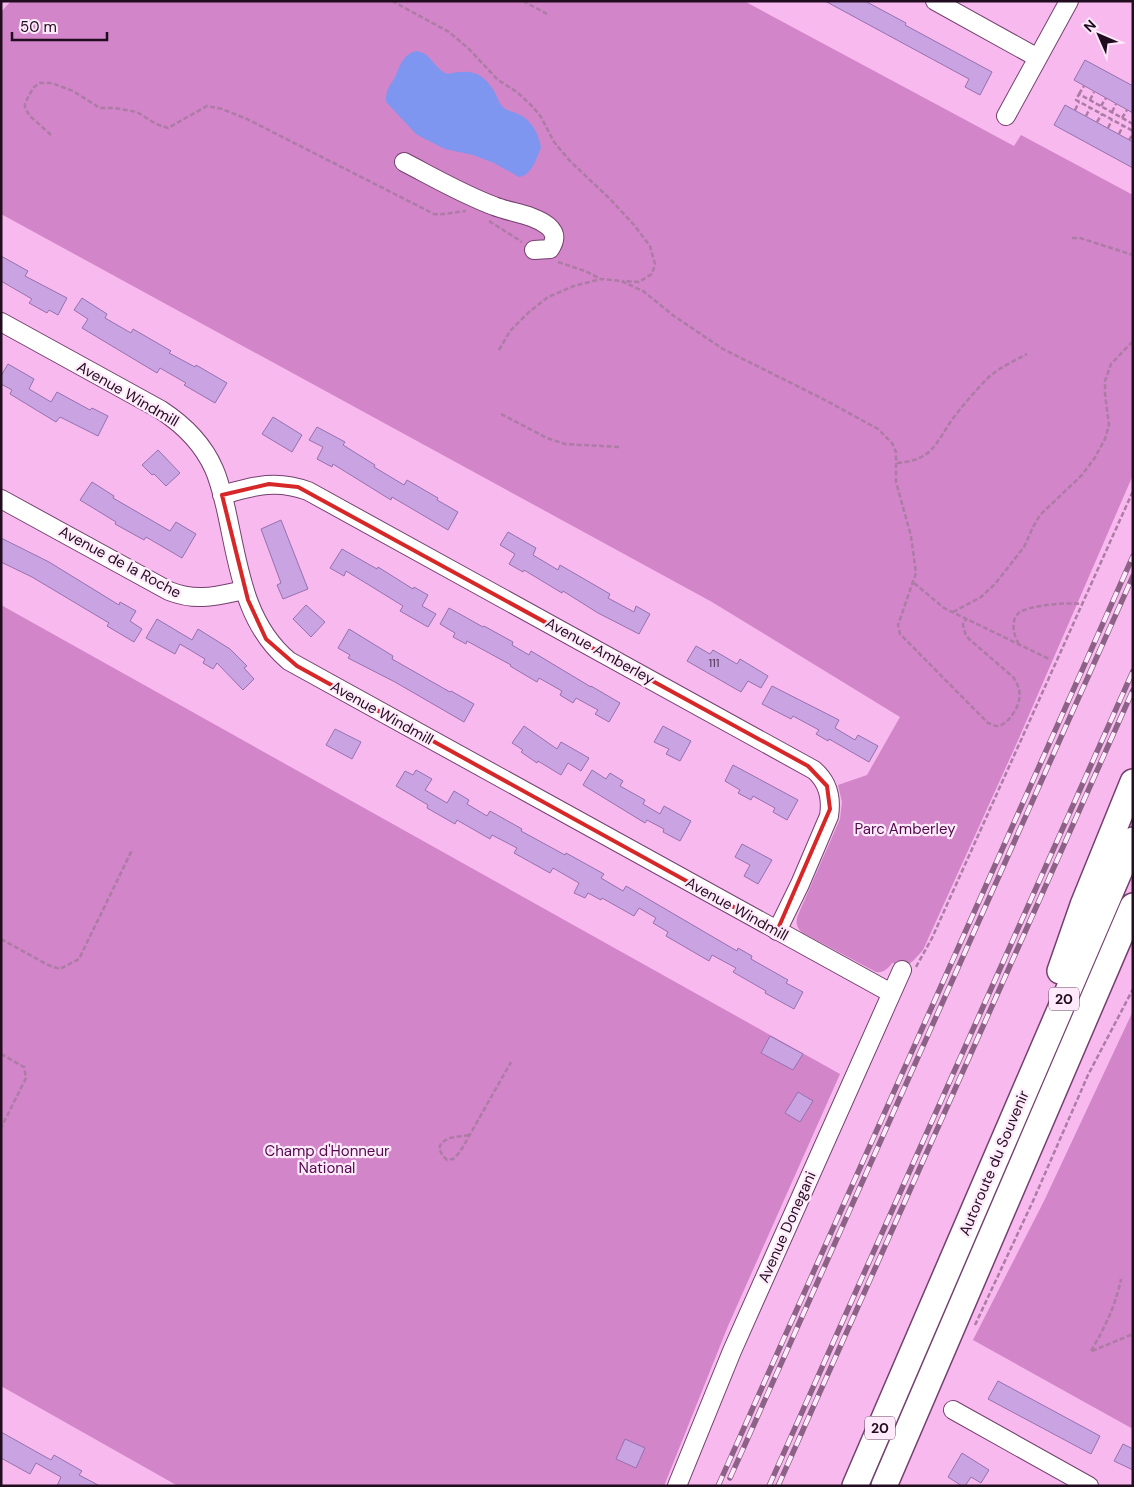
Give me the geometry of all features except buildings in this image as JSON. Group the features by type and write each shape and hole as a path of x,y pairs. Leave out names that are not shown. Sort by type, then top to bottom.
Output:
{"highway":[{"path":"996,1158 1083,905 1133,782"},
{"name":"Autoroute du Souvenir","path":"856,1486 1133,840"},
{"name":"Autoroute du Souvenir","path":"884,1486 1133,906"},
{"path":"1032,1140 1133,945"}],"street":[{"path":"935,1 1038,58"},
{"path":"1006,116 1070,1"},
{"path":"404,162 465,194 495,206 536,218 555,234 554,242 550,249 534,250"},
{"name":"Avenue Windmill","path":"1,322 161,410 177,421 196,440 214,469 222,495 244,590 253,614 266,639 282,655 297,666 891,993"},
{"name":"Avenue Amberley","path":"222,495 269,484 288,485 308,491 814,770 823,780 829,793 829,816 800,884 777,931"},
{"name":"Avenue de la Roche","path":"1,499 178,595 197,598 244,590"},
{"name":"Avenue Donegani","path":"677,1486 732,1351 902,970"},
{"path":"953,1410 1090,1486"}],"path":[{"path":"392,1 449,32 469,49 498,80 532,106 541,117 554,142 564,155 610,199 650,246 655,264 652,274 639,282 601,279 574,286 548,297 510,331 499,350"},
{"path":"524,1 546,14"},
{"path":"51,135 30,116 25,108 29,95 34,87 40,83 52,84 73,91 100,108 115,108 137,112 156,124 168,128 208,106 222,108 246,118 434,214 445,215 467,211 472,213"},
{"path":"1084,86 1076,100 1133,132 1129,140"},
{"path":"1090,100 1094,92"},
{"path":"1079,94 1133,124"},
{"path":"1101,106 1106,98"},
{"path":"1075,110 1080,102"},
{"path":"1112,112 1116,104"},
{"path":"1086,116 1090,108"},
{"path":"1122,118 1127,110"},
{"path":"1097,122 1102,114"},
{"path":"1108,128 1112,120"},
{"path":"1119,134 1123,126"},
{"path":"483,218 534,250 562,264 585,271 601,279"},
{"path":"1072,238 1080,238 1133,254"},
{"path":"621,281 642,291 674,316 723,348 825,400 878,430 892,443 896,452 896,482 911,536 916,573 898,625 900,634 988,723 996,726 1001,725 1009,718 1019,703 1020,692 1017,682 968,639 963,627 963,622 967,619"},
{"path":"953,612 981,597 995,584 1024,547 1040,515 1082,475 1094,459 1106,439 1109,425 1105,381 1111,364 1133,341"},
{"path":"896,462 907,462 921,458 932,449 954,418 988,378 998,370 1027,354"},
{"path":"501,414 531,430 565,444 620,447"},
{"path":"922,957 1133,491"},
{"path":"914,582 944,608 1049,659"},
{"path":"1025,648 1018,642 1014,632 1014,621 1019,613 1046,605 1082,604"},
{"path":"1,939 48,965 60,969 79,959 132,850"},
{"path":"973,1330 1091,1069 1133,989"},
{"path":"1,1054 24,1066 26,1078 1,1128"},
{"path":"469,1135 449,1138 441,1143 439,1149 443,1156 447,1160 453,1159 460,1152 510,1062"},
{"path":"1121,1279 1116,1301 1091,1351 1133,1334"}],"highlighted area":[{"path":"269,484 298,487 808,766 827,786 830,809 777,931 297,666 266,639 248,600 222,495"}],"green space":[{"name":"Parc Amberley","path":"11,1 744,1 1014,146 1021,135 1133,195 1133,475 1015,747 923,950 913,961 906,966 892,963 885,970 876,972 803,933 797,923 798,915 840,819 842,802 838,785 867,775 900,717 712,602 1,214 1,12"},
{"name":"Champ d'Honneur National","path":"1,605 840,1074 728,1326 664,1486 178,1486 1,1386"},
{"path":"1133,1011 1133,1429 973,1340 1044,1201"}],"water":[{"path":"417,51 426,55 443,72 448,74 469,72 485,79 504,108 518,114 531,123 541,147 533,166 527,173 519,177 494,163 473,155 445,149 423,138 416,134 386,102 388,90 403,60 409,54"}],"railway":[{"path":"718,1486 1133,556"},
{"path":"730,1478 1133,576"},
{"path":"769,1486 1133,671"},
{"path":"778,1486 1133,690"}]}
